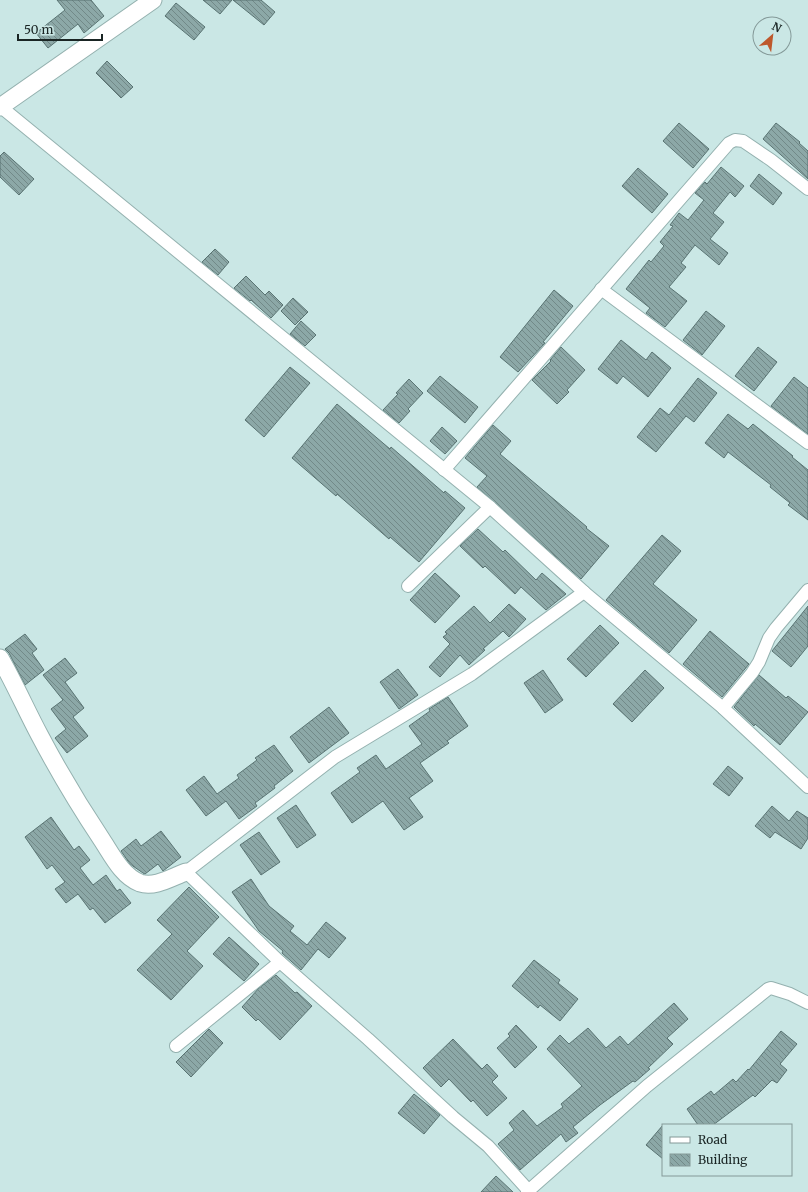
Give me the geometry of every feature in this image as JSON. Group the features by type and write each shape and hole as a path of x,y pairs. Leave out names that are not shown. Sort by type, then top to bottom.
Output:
{"street":[{"path":"153,0 0,107 490,507 584,592 724,708 808,787"},
{"path":"444,470 729,142 735,140 743,141 771,160 808,189"},
{"path":"601,288 808,443"},
{"path":"408,586 490,507"},
{"path":"724,708 752,673 759,662 769,638 776,628 808,590"},
{"path":"0,658 40,736 85,814 119,866 131,879 141,883 158,883 186,872 335,757 472,674 584,592"},
{"path":"186,872 280,962 368,1038 452,1117 488,1146 528,1191 647,1086 765,991 771,988 790,994 808,1003"},
{"path":"176,1046 280,962"}],"building":[{"path":"57,0 91,0 104,16 84,33 78,24 48,48 36,33 65,10"},
{"path":"203,0 232,0 220,14"},
{"path":"233,0 261,0 275,12 264,25"},
{"path":"176,3 205,27 194,40 165,16"},
{"path":"107,61 133,87 121,98 96,73"},
{"path":"679,123 709,149 693,168 663,141"},
{"path":"776,123 800,142 799,143 808,151 808,179 763,139"},
{"path":"4,152 34,179 19,195 0,177 0,156"},
{"path":"721,167 744,186 735,197 730,192 713,213 724,222 710,239 728,253 719,265 695,245 681,263 686,267 669,287 687,301 665,327 646,313 650,308 626,289 649,260 651,262 664,246 660,242 673,226 670,225 679,213 688,220 704,200 695,193 705,182 707,184"},
{"path":"638,168 668,194 652,213 622,186"},
{"path":"759,174 782,193 773,205 750,186"},
{"path":"215,249 229,262 218,275 202,262"},
{"path":"246,276 265,295 269,291 283,305 271,318 251,300 250,301 234,288"},
{"path":"554,290 573,306 543,342 545,343 518,372 500,357"},
{"path":"293,298 308,312 295,325 281,311"},
{"path":"706,311 725,326 702,355 683,340"},
{"path":"301,321 316,335 305,346 290,334"},
{"path":"621,340 646,360 652,352 671,368 648,397 623,376 617,384 598,369"},
{"path":"561,347 585,370 567,390 569,392 557,404 532,380 551,361 550,360"},
{"path":"758,347 777,362 754,391 735,376"},
{"path":"290,367 310,383 264,437 245,420"},
{"path":"440,376 478,407 465,423 427,391"},
{"path":"794,377 808,388 808,434 771,406"},
{"path":"698,378 717,393 694,422 686,416 656,452 637,437 660,408 669,415"},
{"path":"409,379 423,393 408,409 410,411 399,423 383,410 398,394 396,393"},
{"path":"337,404 390,449 391,447 444,493 445,491 465,508 419,562 390,537 389,539 337,494 336,496 292,458"},
{"path":"728,414 748,429 753,424 808,470 808,520 788,505 790,503 770,487 771,485 728,452 724,458 705,443"},
{"path":"493,425 511,441 500,454 609,546 581,579 477,487 487,476 465,458"},
{"path":"442,427 457,441 445,454 430,441"},
{"path":"478,529 503,552 505,550 536,580 542,573 566,594 546,610 521,587 515,594 485,566 483,568 460,546"},
{"path":"662,535 681,551 653,584 697,620 669,653 606,600"},
{"path":"435,573 460,596 435,623 410,600"},
{"path":"509,604 526,619 509,637 503,631 483,649 485,650 469,665 460,655 440,677 429,667 450,644 443,637 447,634 445,632 474,606 490,623"},
{"path":"808,606 808,646 791,667 772,651"},
{"path":"600,625 619,643 586,677 567,659"},
{"path":"710,631 749,664 722,697 683,664"},
{"path":"25,634 37,649 32,653 44,670 25,685 9,653 5,649"},
{"path":"65,658 77,673 65,682 84,708 73,717 88,736 67,753 55,738 66,729 51,709 63,700 43,675"},
{"path":"398,669 418,695 399,709 380,682"},
{"path":"543,670 563,700 545,713 524,683"},
{"path":"645,670 664,688 632,722 613,704"},
{"path":"759,675 786,698 788,696 808,712 780,745 755,724 754,726 734,707"},
{"path":"448,697 468,726 447,741 449,743 420,763 433,781 409,798 423,817 404,830 383,801 352,823 331,793 360,772 357,768 376,755 386,769 422,744 409,726 430,711 429,709"},
{"path":"329,707 349,733 309,763 290,737"},
{"path":"274,745 293,771 274,786 275,788 255,803 257,806 239,819 226,801 206,816 186,790 204,776 217,794 239,778 237,775 257,760 255,758"},
{"path":"728,766 743,778 729,796 713,784"},
{"path":"296,805 316,835 297,848 277,818"},
{"path":"772,806 789,821 797,811 808,818 808,838 801,849 775,832 770,838 755,826"},
{"path":"51,817 74,850 79,846 90,860 80,868 93,885 106,875 117,891 120,889 131,903 105,923 93,908 90,910 78,894 66,903 55,889 65,882 52,865 47,869 25,837"},
{"path":"161,831 181,857 163,871 158,864 145,874 130,864 121,851 136,839 141,846"},
{"path":"259,832 280,862 261,875 240,845"},
{"path":"251,879 269,906 294,926 290,931 307,945 326,922 346,938 329,958 318,949 301,970 282,953 283,951 259,931 232,892"},
{"path":"189,887 219,917 187,951 203,966 171,1000 137,970 172,934 157,920"},
{"path":"229,937 259,964 244,981 213,954"},
{"path":"534,960 560,980 558,983 578,999 560,1021 540,1005 538,1008 512,986"},
{"path":"276,975 295,993 297,992 312,1006 280,1040 258,1019 256,1021 242,1007 259,988"},
{"path":"674,1003 688,1019 667,1038 673,1044 648,1068 650,1069 635,1082 633,1081 573,1127 578,1133 566,1142 561,1134 520,1170 498,1144 514,1130 509,1123 523,1110 537,1126 563,1107 561,1104 582,1086 547,1049 560,1035 569,1044 588,1028 606,1048 620,1036 628,1045"},
{"path":"516,1025 537,1047 515,1068 497,1048 510,1036 508,1034"},
{"path":"209,1029 223,1043 191,1077 176,1062"},
{"path":"781,1031 797,1044 780,1064 787,1070 777,1083 772,1080 755,1097 753,1095 714,1124 697,1124 687,1109 711,1091 714,1095 733,1079 736,1082 748,1069 749,1070"},
{"path":"453,1039 482,1069 487,1064 498,1076 492,1082 507,1098 487,1116 473,1100 471,1102 449,1079 441,1087 423,1068"},
{"path":"414,1094 440,1115 424,1134 398,1113"},
{"path":"662,1126 662,1158 646,1145"},
{"path":"496,1176 513,1192 481,1192"}]}
